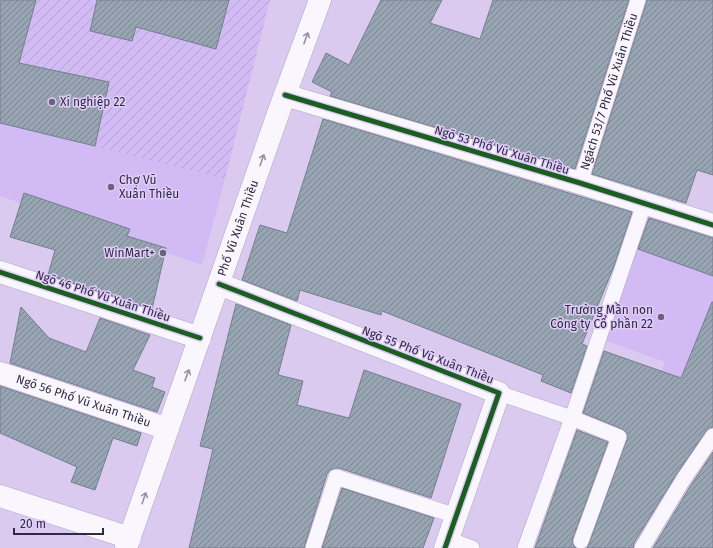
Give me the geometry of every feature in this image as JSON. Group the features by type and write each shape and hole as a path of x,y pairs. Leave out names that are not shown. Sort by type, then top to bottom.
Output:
{"street":[{"name":"Phố Vũ Xuân Thiều","path":"128,543 285,95 320,0"},
{"name":"Ngõ 53 Phố Vũ Xuân Thiều","path":"285,95 580,183 713,225"},
{"name":"Ngõ 46 Phố Vũ Xuân Thiều","path":"0,272 200,338"},
{"name":"Ngõ 55 Phố Vũ Xuân Thiều","path":"219,284 499,393 447,544"},
{"name":"Ngõ 56 Phố Vũ Xuân Thiều","path":"0,373 168,429"},
{"path":"0,496 128,543"}],"lane":[{"name":"Ngách 53/7 Phố Vũ Xuân Thiều","path":"580,183 638,0"},
{"path":"525,548 572,418 644,204"},
{"path":"499,393 572,418 619,437 581,541"},
{"path":"642,548 683,480 713,436"},
{"path":"313,548 336,477 456,516"},
{"path":"447,544 472,548"}],"shaded area":[{"path":"0,0 270,0 225,179 0,123"},
{"name":"Chợ Vũ Xuân Thiều","path":"0,122 225,179 202,265 0,196"},
{"name":"Trường Mần non Công ty Cổ phần 22","path":"644,212 713,238 713,412 656,389 665,362 601,339"}],"building":[{"name":"Xí nghiệp 22","path":"0,0 36,0 19,63 109,82 95,146 0,123"},
{"path":"97,0 229,0 216,49 136,27 132,41 90,31"},
{"path":"381,0 442,0 430,23 480,39 493,0 629,0 575,169 330,96 332,92 312,82 326,53 349,65"},
{"path":"647,0 713,0 713,175 697,170 686,203 592,174"},
{"path":"323,119 632,212 614,266 582,344 587,346 571,393 541,381 543,375 382,311 381,315 300,290 297,301 242,280 260,225 287,233"},
{"path":"24,193 130,229 127,236 166,248 152,309 48,275 55,250 10,237"},
{"path":"649,218 713,238 713,276 638,249"},
{"path":"712,302 713,427 706,431 676,475 634,543 633,548 587,548 628,436 622,429 583,413 604,351 681,378"},
{"path":"236,304 291,325 278,375 303,381 297,405 349,418 364,370 461,404 431,498 335,468 330,470 327,474 304,548 189,548 213,449 200,446"},
{"path":"21,307 49,338 86,352 100,318 150,335 133,370 155,378 152,387 165,392 157,412 10,363"},
{"path":"0,386 141,433 137,446 113,438 95,490 71,482 77,467 0,433"},
{"path":"577,430 608,442 573,538 572,543 576,548 535,548"},
{"path":"713,452 713,548 653,548 691,485"},
{"path":"342,488 434,518 423,548 322,548"}],"cycle path":[{"path":"285,95 580,183 713,225"},
{"path":"0,272 200,338"},
{"path":"219,284 499,393 445,548"}],"place":[{"name":"Xí nghiệp 22","path":"52,102"},
{"name":"Chợ Vũ Xuân Thiều","path":"111,187"},
{"name":"WinMart+","path":"163,253"},
{"name":"Trường Mần non Công ty Cổ phần 22","path":"661,317"}]}
